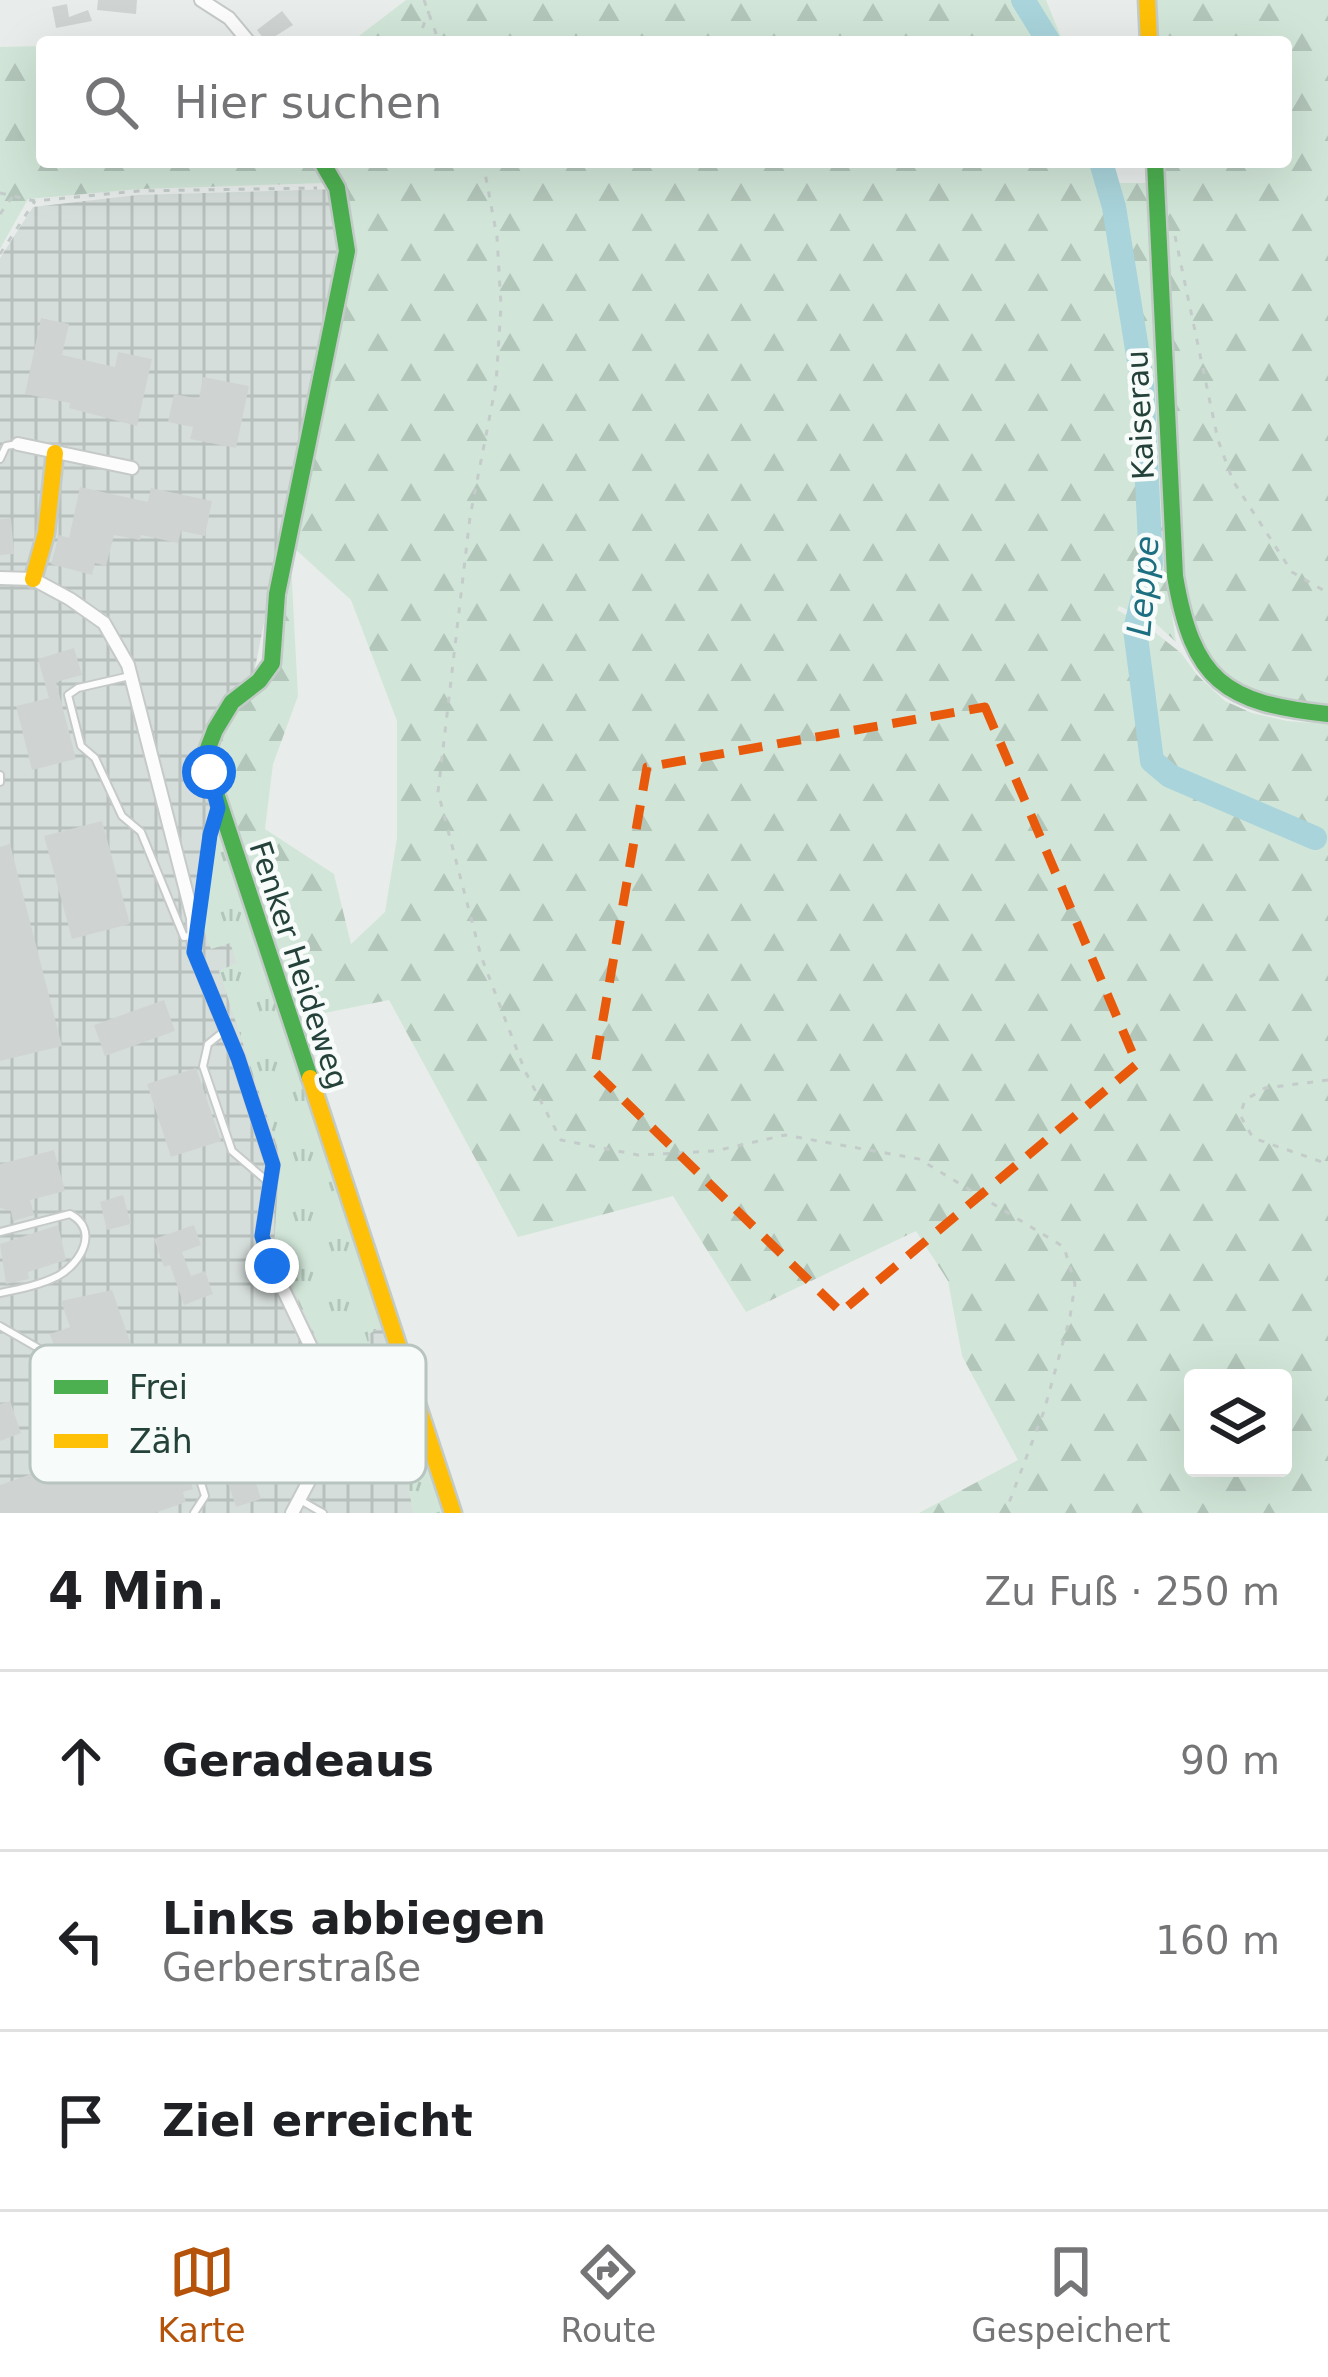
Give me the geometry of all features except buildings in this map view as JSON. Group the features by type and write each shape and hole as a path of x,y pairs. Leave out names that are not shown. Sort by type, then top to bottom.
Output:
{"street":[{"path":"202,0 229,18 244,36"},
{"path":"1147,0 1149,36"},
{"name":"Fenker Heideweg","path":"325,168 337,188 347,251 277,594 272,663 259,681 232,702 207,751 218,808 397,1345"},
{"name":"Kaiserau","path":"1155,168 1175,576 1186,636 1202,664 1225,688 1271,708 1328,714"},
{"path":"17,444 132,468"},
{"path":"33,579 46,533 55,453"},
{"path":"0,578 33,579 104,623 131,676 193,918 194,952 273,1165 262,1236 310,1345"},
{"name":"Fenker Heideweg","path":"426,1432 453,1513"}],"lane":[{"path":"0,459 6,446 17,444"},
{"path":"131,676 78,688 68,695 81,746 95,758 122,816 141,832 184,937 194,936"},
{"path":"226,1030 208,1044 203,1066 232,1151 270,1183"},
{"path":"0,1232 70,1214 80,1219 87,1236 83,1250 62,1274 0,1293"},
{"path":"0,1326 33,1345"},
{"path":"194,1513 206,1496 202,1483"},
{"path":"296,1506 323,1513"}],"path":[{"path":"424,0 438,36"},
{"path":"419,36 429,11"},
{"path":"484,168 497,237 501,306 497,364 470,517 438,792 481,956 525,1071 561,1140 638,1155 716,1150 785,1136 920,1160 1064,1247 1075,1284 1070,1317 1044,1412 1007,1508"},
{"path":"0,193 35,201 138,191 337,188"},
{"path":"0,214 14,196"},
{"path":"0,254 35,201"},
{"path":"1173,223 1218,440 1232,481 1292,572 1328,593"},
{"path":"200,905 218,808"},
{"path":"1328,1079 1265,1088 1245,1100 1240,1115 1253,1138 1328,1164"}],"highlighted area":[{"path":"985,707 1137,1064 841,1312 594,1071 647,767"}],"shaded area":[{"path":"335,189 344,252 311,387 254,673 223,700 197,752 392,1345 30,1345 30,1483 426,1483 426,1449 447,1513 0,1513 0,258 33,207 137,195"}],"green space":[{"path":"406,0 1046,0 1061,36 359,36"},
{"path":"1157,0 1328,0 1328,705 1267,694 1226,672 1199,633 1182,574 1165,168 1292,168 1292,36 1159,36"},
{"path":"36,46 36,168 315,168 324,183 139,189 28,199 0,249 0,47"},
{"path":"336,168 1113,168 1119,183 1147,183 1167,579 1176,642 1153,621 1119,606 1117,610 1181,653 1225,701 1287,721 1328,724 1328,1513 919,1513 1018,1460 962,1356 948,1281 916,1231 746,1312 673,1196 518,1237 389,1000 295,1019 223,807 214,759 231,717 280,670 291,564 298,696 273,764 265,829 334,874 351,944 385,912 397,838 397,721 351,600 293,547 352,252"},
{"path":"218,831 381,1326 368,1335 372,1345 319,1345 274,1245 280,1155 219,971 237,963 230,943 211,949 201,922"},
{"path":"426,1458 445,1513 413,1513 408,1483 426,1483"}],"waterway":[{"name":"Leppe","path":"1023,0 1045,36"},
{"name":"Leppe","path":"1103,168 1114,207 1142,380 1151,564 1135,629 1152,761 1170,776 1315,838"}],"traffic: fast":[{"path":"310,1078 209,772 207,751 232,702 259,681 272,663 277,594 347,251 337,188 325,168"},
{"path":"1155,168 1175,576 1182,612 1204,663 1219,680 1263,703 1328,714"}],"traffic: slow":[{"path":"1147,0 1149,36"},
{"path":"33,579 46,533 55,453"},
{"path":"310,1078 398,1345"},
{"path":"426,1431 453,1513"}],"route":[{"path":"209,772 218,808 194,952 238,1058 273,1165 262,1236 272,1266"}]}
